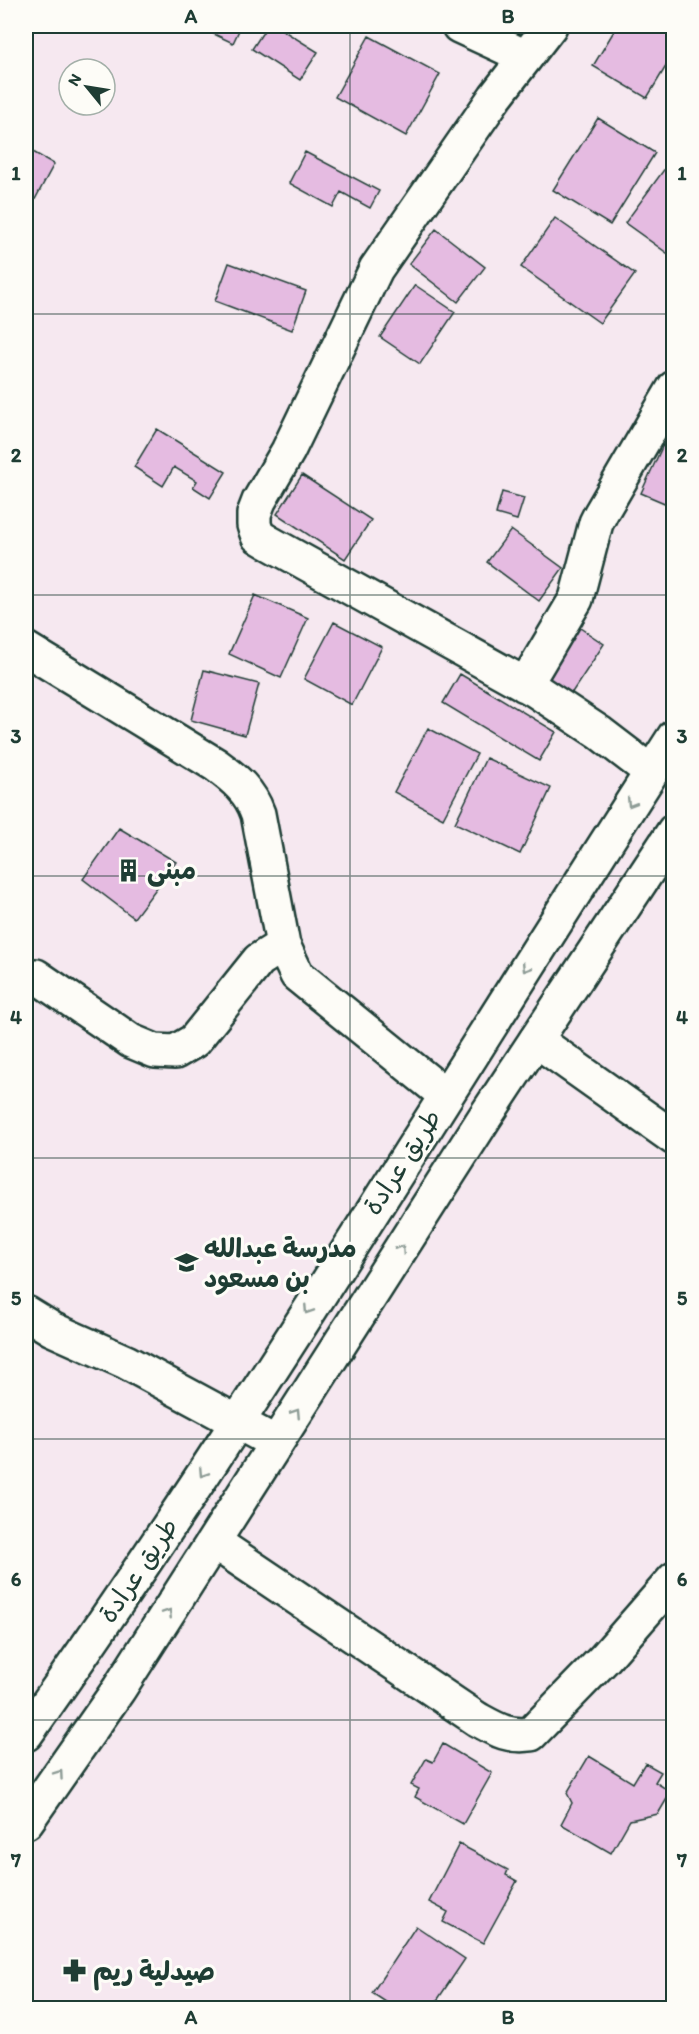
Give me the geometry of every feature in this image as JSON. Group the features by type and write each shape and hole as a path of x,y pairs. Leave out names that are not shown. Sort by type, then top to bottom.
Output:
{"street":[{"path":"459,26 526,57"},
{"path":"550,26 495,97 376,269 288,451 259,501 254,514 254,525 258,536 268,542 525,685 574,715 651,772"},
{"path":"525,685 576,599 596,523 601,513 674,388"},
{"path":"26,649 216,765 244,788 253,800 258,814 283,945 297,975 445,1095"},
{"name":"طريق عرادة","path":"26,1734 122,1596 237,1421 674,736"},
{"path":"26,1822 119,1689 536,1040 674,831"},
{"path":"36,976 131,1041 155,1051 175,1052 194,1041 259,960 283,945"},
{"path":"536,1040 674,1138"},
{"path":"26,1313 52,1329 126,1362 276,1443"},
{"path":"214,1542 477,1719 500,1732 517,1736 531,1734 605,1658 674,1579"}],"building":[{"path":"197,26 241,26 233,43"},
{"path":"267,26 276,26 318,52 300,80 252,49"},
{"path":"617,26 658,26 674,35 674,53 647,98 593,66"},
{"path":"369,36 440,74 406,136 335,97"},
{"path":"598,118 655,153 610,225 553,190"},
{"path":"26,148 54,164 33,203 26,200"},
{"path":"305,152 379,191 370,208 341,192 333,207 289,183"},
{"path":"674,156 674,258 625,223"},
{"path":"555,218 635,274 600,323 521,267"},
{"path":"436,229 485,267 458,302 409,264"},
{"path":"229,263 306,291 292,330 215,301"},
{"path":"415,285 455,312 420,364 380,337"},
{"path":"157,429 226,472 210,498 193,487 197,481 174,467 163,486 134,467"},
{"path":"663,445 674,450 674,507 641,493"},
{"path":"302,475 371,520 345,559 277,514"},
{"path":"502,492 524,498 517,520 496,514"},
{"path":"511,530 563,568 539,601 487,562"},
{"path":"255,595 308,618 281,678 229,654"},
{"path":"556,612 604,644 569,697 521,665"},
{"path":"334,622 382,647 352,705 304,679"},
{"path":"204,670 259,684 245,735 191,720"},
{"path":"460,674 556,732 539,761 443,703"},
{"path":"428,728 477,754 443,818 394,792"},
{"path":"486,758 551,788 520,854 455,823"},
{"name":"مبنى","path":"119,828 176,862 134,918 83,879"},
{"path":"443,1744 492,1773 463,1824 415,1797 419,1789 411,1785 426,1759 433,1762"},
{"path":"589,1756 633,1783 645,1763 661,1772 655,1782 671,1792 658,1814 630,1820 611,1853 561,1824 572,1803 567,1793"},
{"path":"459,1844 508,1870 506,1875 517,1881 483,1943 443,1922 448,1912 429,1902"},
{"path":"416,1926 465,1959 432,2008 395,2008 372,1993"}],"place":[{"name":"مبنى","path":"129,870"},
{"name":"مدرسة عبدالله بن مسعود","path":"186,1263"},
{"name":"صيدلية ريم","path":"75,1971"}]}
